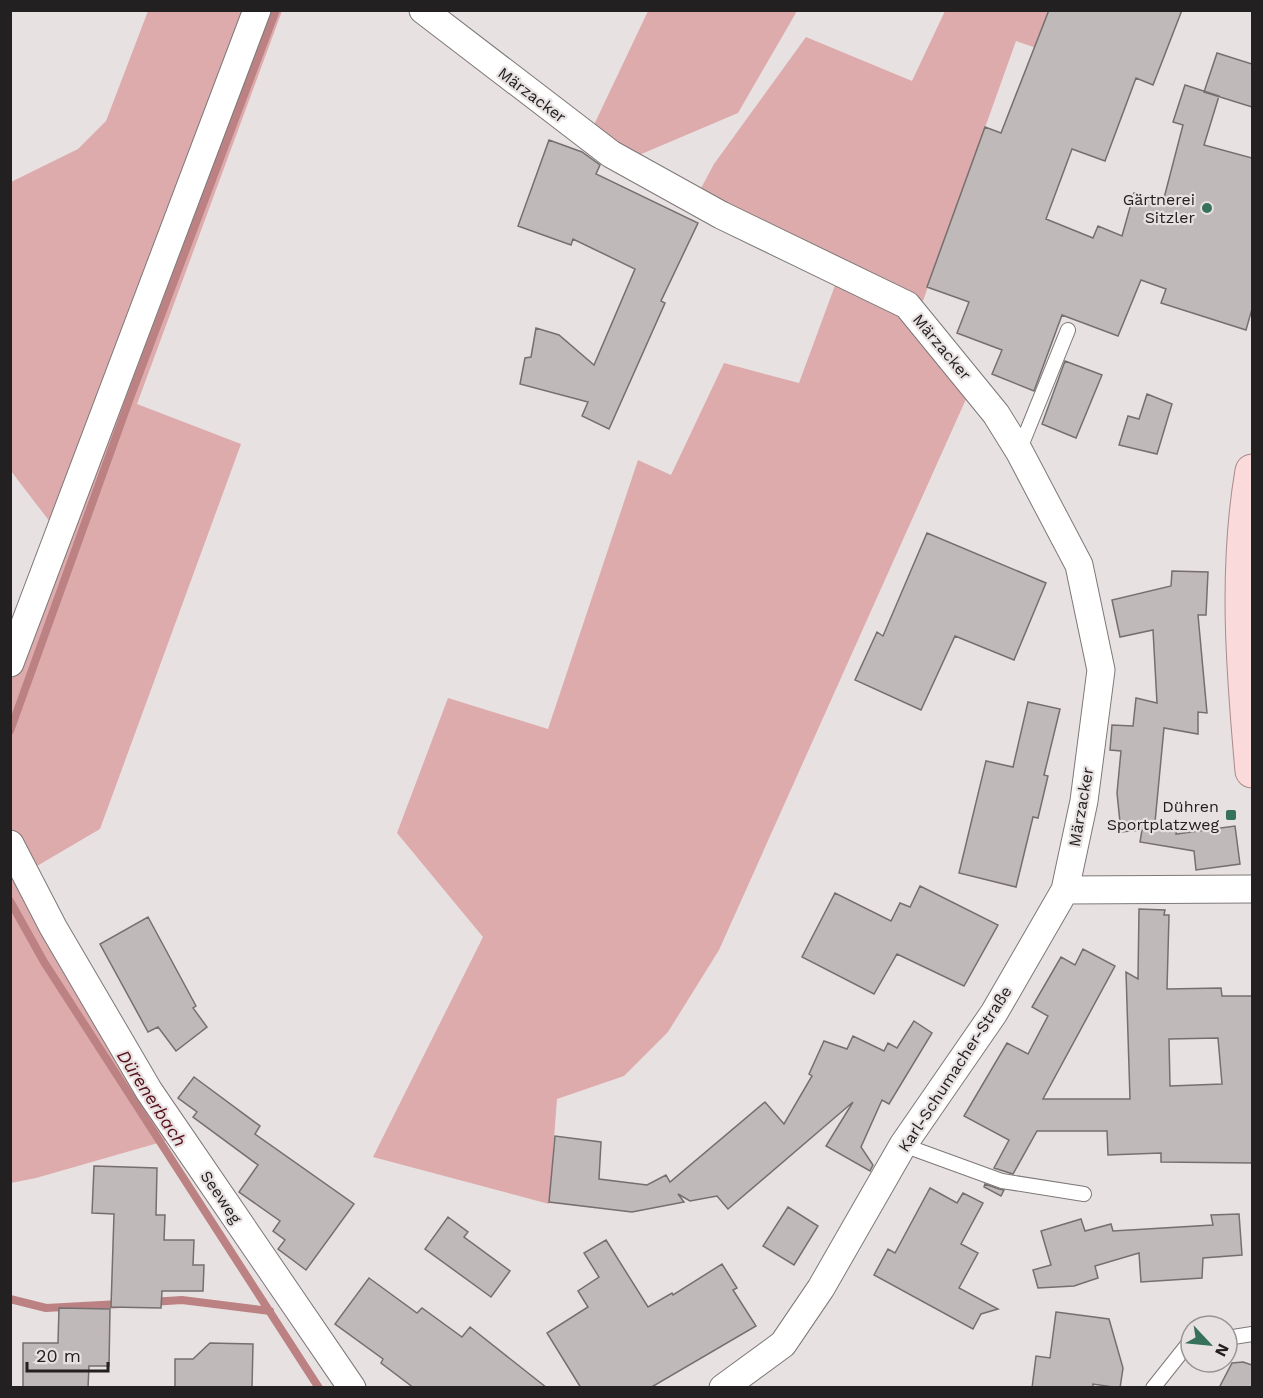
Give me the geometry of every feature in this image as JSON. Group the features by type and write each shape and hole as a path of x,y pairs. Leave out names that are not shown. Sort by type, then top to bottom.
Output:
{"main road":[{"path":"1252,471 1244,518 1241,604 1252,771"}],"street":[{"path":"10,663 257,10"},
{"name":"Märzacker","path":"423,10 610,154 721,215 907,305 975,387 1020,451 1079,565 1101,670 1084,801 1065,890"},
{"name":"Seeweg","path":"10,844 53,927 149,1091 352,1388"},
{"path":"1065,890 1252,890"},
{"name":"Karl-Schumacher-Straße","path":"723,1388 783,1344 821,1288 903,1145 994,1013 1065,890"}],"lane":[{"path":"1020,451 1068,330"},
{"path":"903,1145 1002,1181 1084,1194"},
{"path":"1153,1388 1179,1355"}],"shaded area":[{"path":"148,11 282,11 137,404 241,444 100,829 37,866 172,1139 11,1183 11,680 66,543 11,471 11,182 78,149 106,121","holes":["263,19 124,399 78,514"]},
{"path":"648,11 797,11 738,113 632,158 592,129"},
{"path":"945,11 1048,11 1036,48 1016,41 919,312 975,379 719,950 668,1032 624,1076 557,1099 549,1204 373,1157 483,937 397,833 448,698 548,729 638,460 671,475 724,363 799,383 844,261 699,192 714,164 806,37 912,81"}],"building":[{"path":"1049,10 1182,10 1153,85 1136,78 1105,161 1072,149 1046,219 1093,238 1098,226 1122,236 1134,193 1163,202 1183,125 1173,122 1185,85 1219,96 1204,145 1252,158 1252,309 1246,330 1161,303 1166,289 1141,280 1118,336 1062,315 1034,391 992,374 1002,350 957,333 969,302 927,287 985,127 1001,133"},
{"path":"1217,53 1252,64 1252,107 1204,92"},
{"path":"549,140 582,152 600,165 596,174 698,223 661,301 665,303 609,429 582,416 588,402 520,384 525,358 531,357 536,328 559,335 594,365 635,269 573,239 571,245 518,226"},
{"path":"1065,361 1102,375 1076,438 1042,424"},
{"path":"1147,394 1172,404 1157,454 1119,445 1128,416 1139,419"},
{"path":"927,533 1046,583 1014,660 955,636 921,710 855,680 877,632 883,636"},
{"path":"1172,571 1208,572 1206,615 1198,615 1207,713 1198,712 1198,734 1164,728 1155,822 1178,825 1176,834 1235,826 1240,864 1196,870 1194,851 1140,842 1142,830 1121,832 1117,793 1121,751 1110,750 1112,725 1133,726 1136,698 1157,703 1153,630 1120,637 1112,600 1171,586"},
{"path":"1028,702 1060,709 1044,775 1048,776 1038,818 1033,817 1016,887 959,873 986,761 1013,767"},
{"path":"920,886 998,925 964,986 897,954 874,994 802,957 835,893 891,921 900,903 910,907"},
{"path":"1139,909 1165,910 1164,915 1169,915 1167,989 1221,988 1222,996 1252,996 1252,1163 1161,1162 1161,1153 1108,1155 1107,1131 1037,1131 1013,1174 994,1168 1009,1140 964,1116 1007,1043 1028,1054 1048,1016 1032,1007 1061,957 1075,965 1083,949 1115,966 1043,1099 1130,1099 1126,972 1138,979","holes":["1218,1038 1222,1084 1170,1086 1169,1039"]},
{"path":"148,917 196,1006 193,1008 207,1027 176,1051 158,1027 148,1032 100,944"},
{"path":"914,1021 932,1033 889,1104 882,1100 861,1147 873,1165 870,1171 826,1146 853,1102 728,1209 717,1196 690,1201 678,1194 684,1202 632,1212 549,1202 555,1136 601,1142 599,1179 647,1185 666,1175 670,1182 765,1102 784,1124 812,1076 809,1074 824,1041 847,1049 853,1036 884,1051 888,1043 897,1048"},
{"path":"194,1077 260,1126 255,1134 354,1204 306,1270 278,1249 285,1240 273,1231 280,1221 239,1192 258,1165 193,1117 197,1112 178,1098"},
{"path":"94,1166 157,1168 156,1215 165,1215 164,1240 194,1240 193,1265 204,1265 203,1291 162,1291 161,1308 111,1307 114,1214 92,1213"},
{"path":"985,1184 1004,1190 1001,1196 984,1187"},
{"path":"930,1188 957,1203 963,1193 983,1203 961,1244 978,1253 959,1288 998,1309 981,1314 973,1329 874,1275 888,1249 895,1253"},
{"path":"788,1207 818,1226 794,1265 763,1246"},
{"path":"1239,1214 1242,1255 1203,1258 1202,1278 1141,1282 1139,1253 1095,1266 1098,1278 1074,1286 1038,1288 1033,1270 1051,1265 1041,1231 1081,1219 1085,1231 1111,1224 1113,1231 1213,1225 1211,1215"},
{"path":"448,1217 468,1232 464,1237 510,1271 491,1297 425,1249"},
{"path":"606,1240 648,1307 672,1293 673,1295 722,1264 737,1288 733,1290 756,1326 650,1388 581,1388 547,1333 588,1307 578,1291 599,1277 584,1253"},
{"path":"369,1278 417,1313 422,1308 462,1337 470,1327 547,1388 414,1388 381,1363 383,1359 335,1324"},
{"path":"59,1308 110,1309 109,1366 89,1366 88,1388 23,1388 23,1343 58,1343"},
{"path":"1056,1312 1109,1319 1123,1368 1120,1388 1093,1384 1093,1388 1032,1388 1036,1356 1050,1358"},
{"path":"210,1343 253,1344 252,1388 175,1388 175,1359 193,1359"},
{"path":"1239,1362 1252,1365 1252,1388 1219,1388 1226,1374 1239,1374"}],"waterway":[{"path":"10,731 130,398 276,10"},
{"name":"Dürenerbach","path":"10,901 44,962 319,1388"},
{"name":"Dürenerbach","path":"10,1299 46,1308 120,1304"},
{"name":"Dürenerbach","path":"151,1302 182,1300 270,1311"}],"place":[{"name":"Gärtnerei Sitzler","path":"1207,208"},
{"name":"Dühren Sportplatzweg","path":"1231,815"}]}
